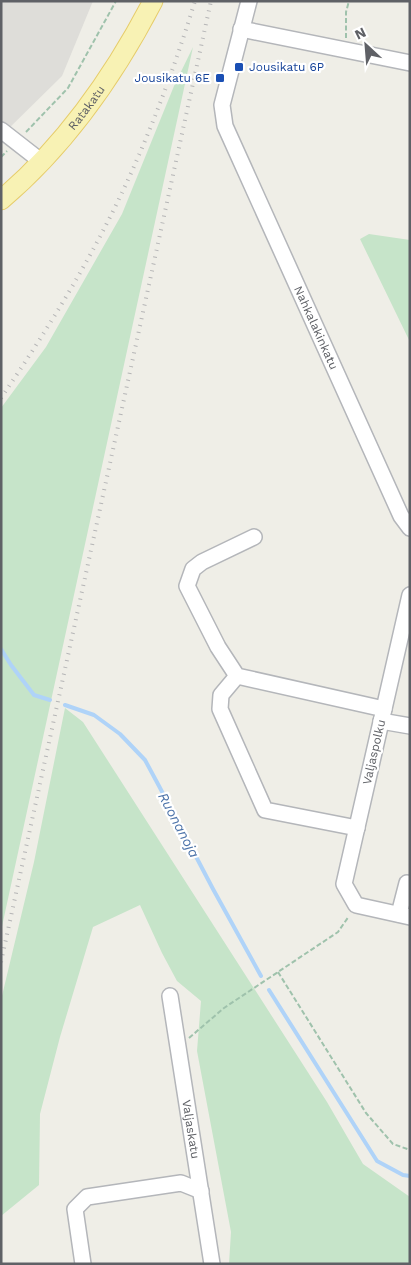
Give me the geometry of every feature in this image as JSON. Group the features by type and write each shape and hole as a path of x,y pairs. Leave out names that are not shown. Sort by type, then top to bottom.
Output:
{"main road":[{"name":"Ratakatu","path":"1,200 42,162 97,95 134,37 153,1"}],"street":[{"name":"Nahkalakinkatu","path":"249,1 222,105 225,126 401,516 410,528"},
{"path":"242,29 410,63"},
{"path":"1,130 42,162"},
{"path":"254,537 202,562 193,570 187,586 218,647 238,676 382,715 410,726"},
{"name":"Valjaspolku","path":"356,905 344,884 410,595"},
{"path":"238,676 221,695 220,709 265,810 357,828"},
{"path":"356,905 405,916 409,879"},
{"name":"Valjaskatu","path":"170,996 212,1264"},
{"path":"82,1264 75,1208 87,1198 181,1183 201,1191"}],"path":[{"path":"1,157 68,88 116,1"},
{"path":"346,50 346,12 348,1"},
{"path":"178,1048 224,1008 338,932 356,905"},
{"path":"278,972 366,1113 393,1144 410,1150"}],"shaded area":[{"path":"1,1 93,1 62,76 1,136"}],"green space":[{"path":"193,47 1,931 1,408 46,347 122,214 174,86"},
{"path":"369,234 410,240 410,342 360,239"},
{"path":"65,708 83,722 327,1102 363,1164 410,1197 410,1264 229,1264 231,1232 197,1051 201,1001 177,981 140,905 93,927 60,1037 40,1114 39,1185 1,1216 1,1000 34,862"}],"waterway":[{"name":"Ruonanoja","path":"1,649 34,695 50,700"},
{"name":"Ruonanoja","path":"65,705 94,715 120,734 145,760 261,976"},
{"name":"Ruonanoja","path":"269,990 377,1161 403,1175 410,1176"}],"railway":[{"path":"1,398 36,346 68,293 113,210 137,160 155,115 195,1"},
{"path":"1,962 211,1"}],"place":[{"name":"Jousikatu 6P","path":"239,67"},
{"name":"Jousikatu 6E","path":"220,78"}]}
